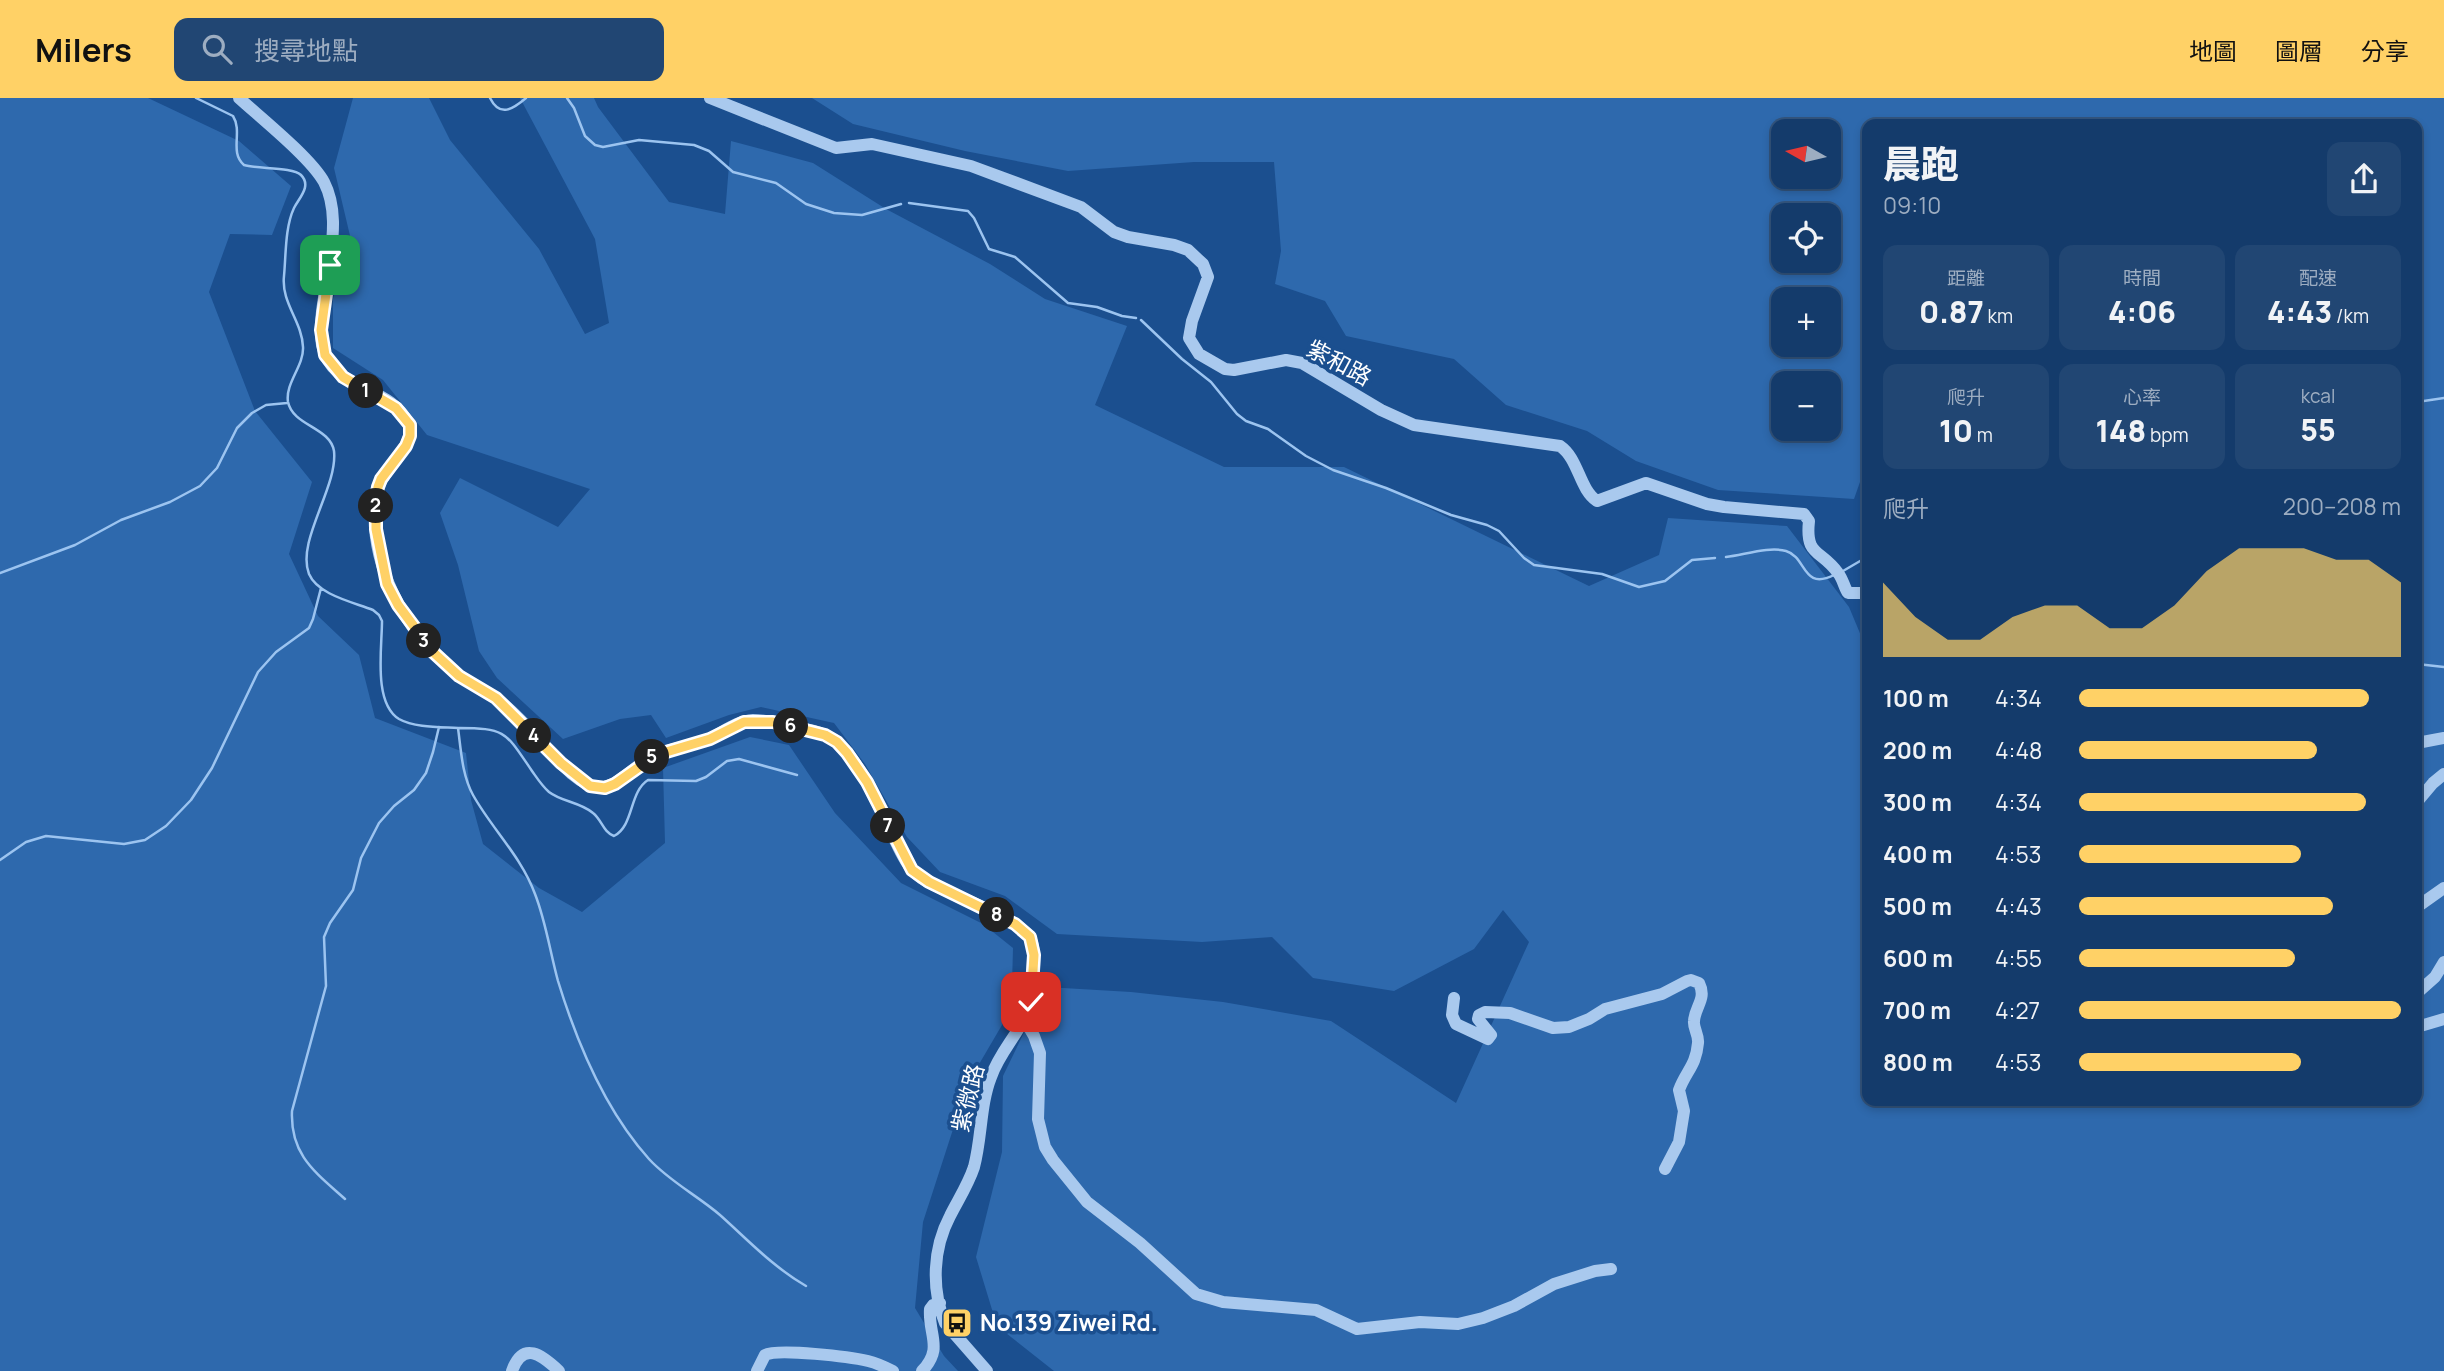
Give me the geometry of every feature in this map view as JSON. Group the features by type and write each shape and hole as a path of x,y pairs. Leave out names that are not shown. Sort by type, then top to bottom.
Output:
{"street":[{"name":"紫微路","path":"239,98 301,156 321,177 327,188 333,226 321,330 325,355 343,377 396,408 410,425 406,446 378,487 376,529 387,584 398,605 427,645 459,676 496,698 561,763 590,786 605,788 615,784 656,755 710,739 744,722 773,722 825,735 837,742 867,782 912,870 929,882 1015,924 1030,937 1034,955 1031,1002 991,1076 973,1170 940,1238 936,1264 945,1323 987,1371"},
{"name":"紫和路","path":"710,98 778,123 826,145 842,148 872,144 971,166 1082,207 1121,234 1188,250 1203,264 1208,276 1192,321 1189,338 1195,349 1219,367 1234,370 1277,361 1296,361 1381,410 1414,425 1554,444 1567,452 1590,495 1597,501 1646,483 1724,508 1804,514 1809,521 1809,543 1837,571 1848,593 1862,593"},
{"path":"2422,742 2444,738"},
{"path":"2422,796 2444,774"},
{"path":"2422,903 2444,888"},
{"path":"2422,989 2435,977 2444,962"},
{"path":"1454,998 1452,1015 1457,1024 1462,1029 1488,1039 1491,1035 1478,1019 1479,1015 1485,1012 1510,1013 1559,1029 1581,1023 1616,1004 1662,994 1687,981 1699,983 1702,1000 1694,1021 1698,1041 1696,1057 1679,1090 1684,1111 1679,1142 1665,1169"},
{"path":"1024,1019 1040,1053 1038,1119 1045,1147 1053,1160 1087,1202 1140,1242 1196,1294 1223,1302 1316,1310 1357,1329 1420,1322 1458,1324 1514,1306 1554,1284 1595,1271 1611,1269"},
{"path":"2422,1026 2444,1019"},
{"path":"922,1371 931,1361 934,1351 930,1309 940,1303"},
{"path":"757,1371 765,1355 781,1352 860,1359 878,1363 893,1371"},
{"path":"512,1371 517,1359 530,1353 537,1354 559,1371"}],"shaded area":[{"path":"0,98 148,98 239,141 291,186 272,235 230,234 209,292 255,411 312,482 289,554 318,616 359,655 375,718 466,753 471,800 483,844 539,888 582,912 665,843 663,768 750,737 789,745 835,813 901,883 983,924 1013,948 1012,985 1002,1025 968,1083 923,1222 915,1308 944,1356 958,1371 0,1371"},
{"path":"353,98 429,98 450,140 539,249 585,334 609,323 595,239 520,98 594,98 669,202 725,214 731,141 813,163 886,209 990,264 1045,299 1127,326 1095,405 1224,467 1344,467 1589,586 1659,555 1668,518 1787,526 1849,607 1862,638 1862,1106 2422,1106 2422,119 1862,119 1862,476 1854,499 1718,490 1636,461 1587,431 1506,405 1454,359 1346,336 1325,301 1275,284 1281,251 1274,162 1194,162 1068,171 965,151 853,124 812,98 2444,98 2444,1371 1054,1371 997,1326 976,1257 1002,1152 1003,1076 1046,987 1131,992 1223,1002 1331,1021 1456,1103 1529,942 1503,910 1474,949 1394,991 1313,978 1272,937 1202,942 1057,934 1005,896 940,872 907,837 865,764 834,723 761,707 729,715 666,738 651,715 620,719 563,739 497,678 479,651 458,565 440,513 460,478 558,527 590,489 427,435 383,380 333,348 333,299 351,240 334,168"}],"waterway":[{"path":"196,98 233,116 237,129 237,154 244,165 297,172 305,183 304,192 291,216 286,241 284,286 303,347 301,361 289,388 288,402 297,416 326,437 334,451 330,481 308,546 309,574 328,593 373,610 379,615 382,621 382,688 391,711 399,719 412,724 458,728 462,762 469,787 529,880 542,915 558,981 574,1028 594,1075 633,1140 665,1174 720,1215 772,1262 806,1286"},
{"path":"490,98 502,110 512,108 526,98"},
{"path":"567,98 585,136 595,145 603,147 639,140 694,145 709,151 733,172 776,183 806,204 834,213 862,215 901,204"},
{"path":"909,203 968,211 989,249 1015,257 1068,303 1097,307 1136,318"},
{"path":"1141,320 1211,382 1246,421 1268,429 1306,456 1333,470 1451,515 1487,525 1499,531 1534,565 1602,574 1639,587 1665,581 1692,560 1715,558"},
{"path":"2422,401 2444,398"},
{"path":"0,573 75,545 121,520 170,502 200,486 217,468 237,428 252,413 266,405 287,403"},
{"path":"1726,557 1764,550 1786,551 1793,554 1810,576 1824,579 1834,575"},
{"path":"1843,571 1862,560"},
{"path":"0,860 26,842 46,836 124,844 145,840 166,826 191,800 212,768 258,672 276,652 309,628 321,588"},
{"path":"2422,665 2444,667"},
{"path":"345,1199 306,1161 295,1140 292,1126 292,1111 326,986 324,937 330,923 353,890 361,858 379,823 414,790 426,773 439,727"},
{"path":"459,728 487,729 504,735 549,792 588,809 607,832 614,836 625,825 637,792 648,780 696,781 727,761 739,759 797,775"}],"place":[{"name":"No.139 Ziwei Rd.","path":"957,1323"}],"route":[{"path":"330,265 321,330 325,355 343,377 383,398 396,408 410,425 406,446 378,487 376,529 387,584 398,605 433,652 459,676 509,709 561,763 590,786 605,788 630,775 656,755 694,745 729,728 755,720 808,730 837,742 867,782 912,870 919,877 1015,924 1030,937 1034,955 1031,1002"}]}
